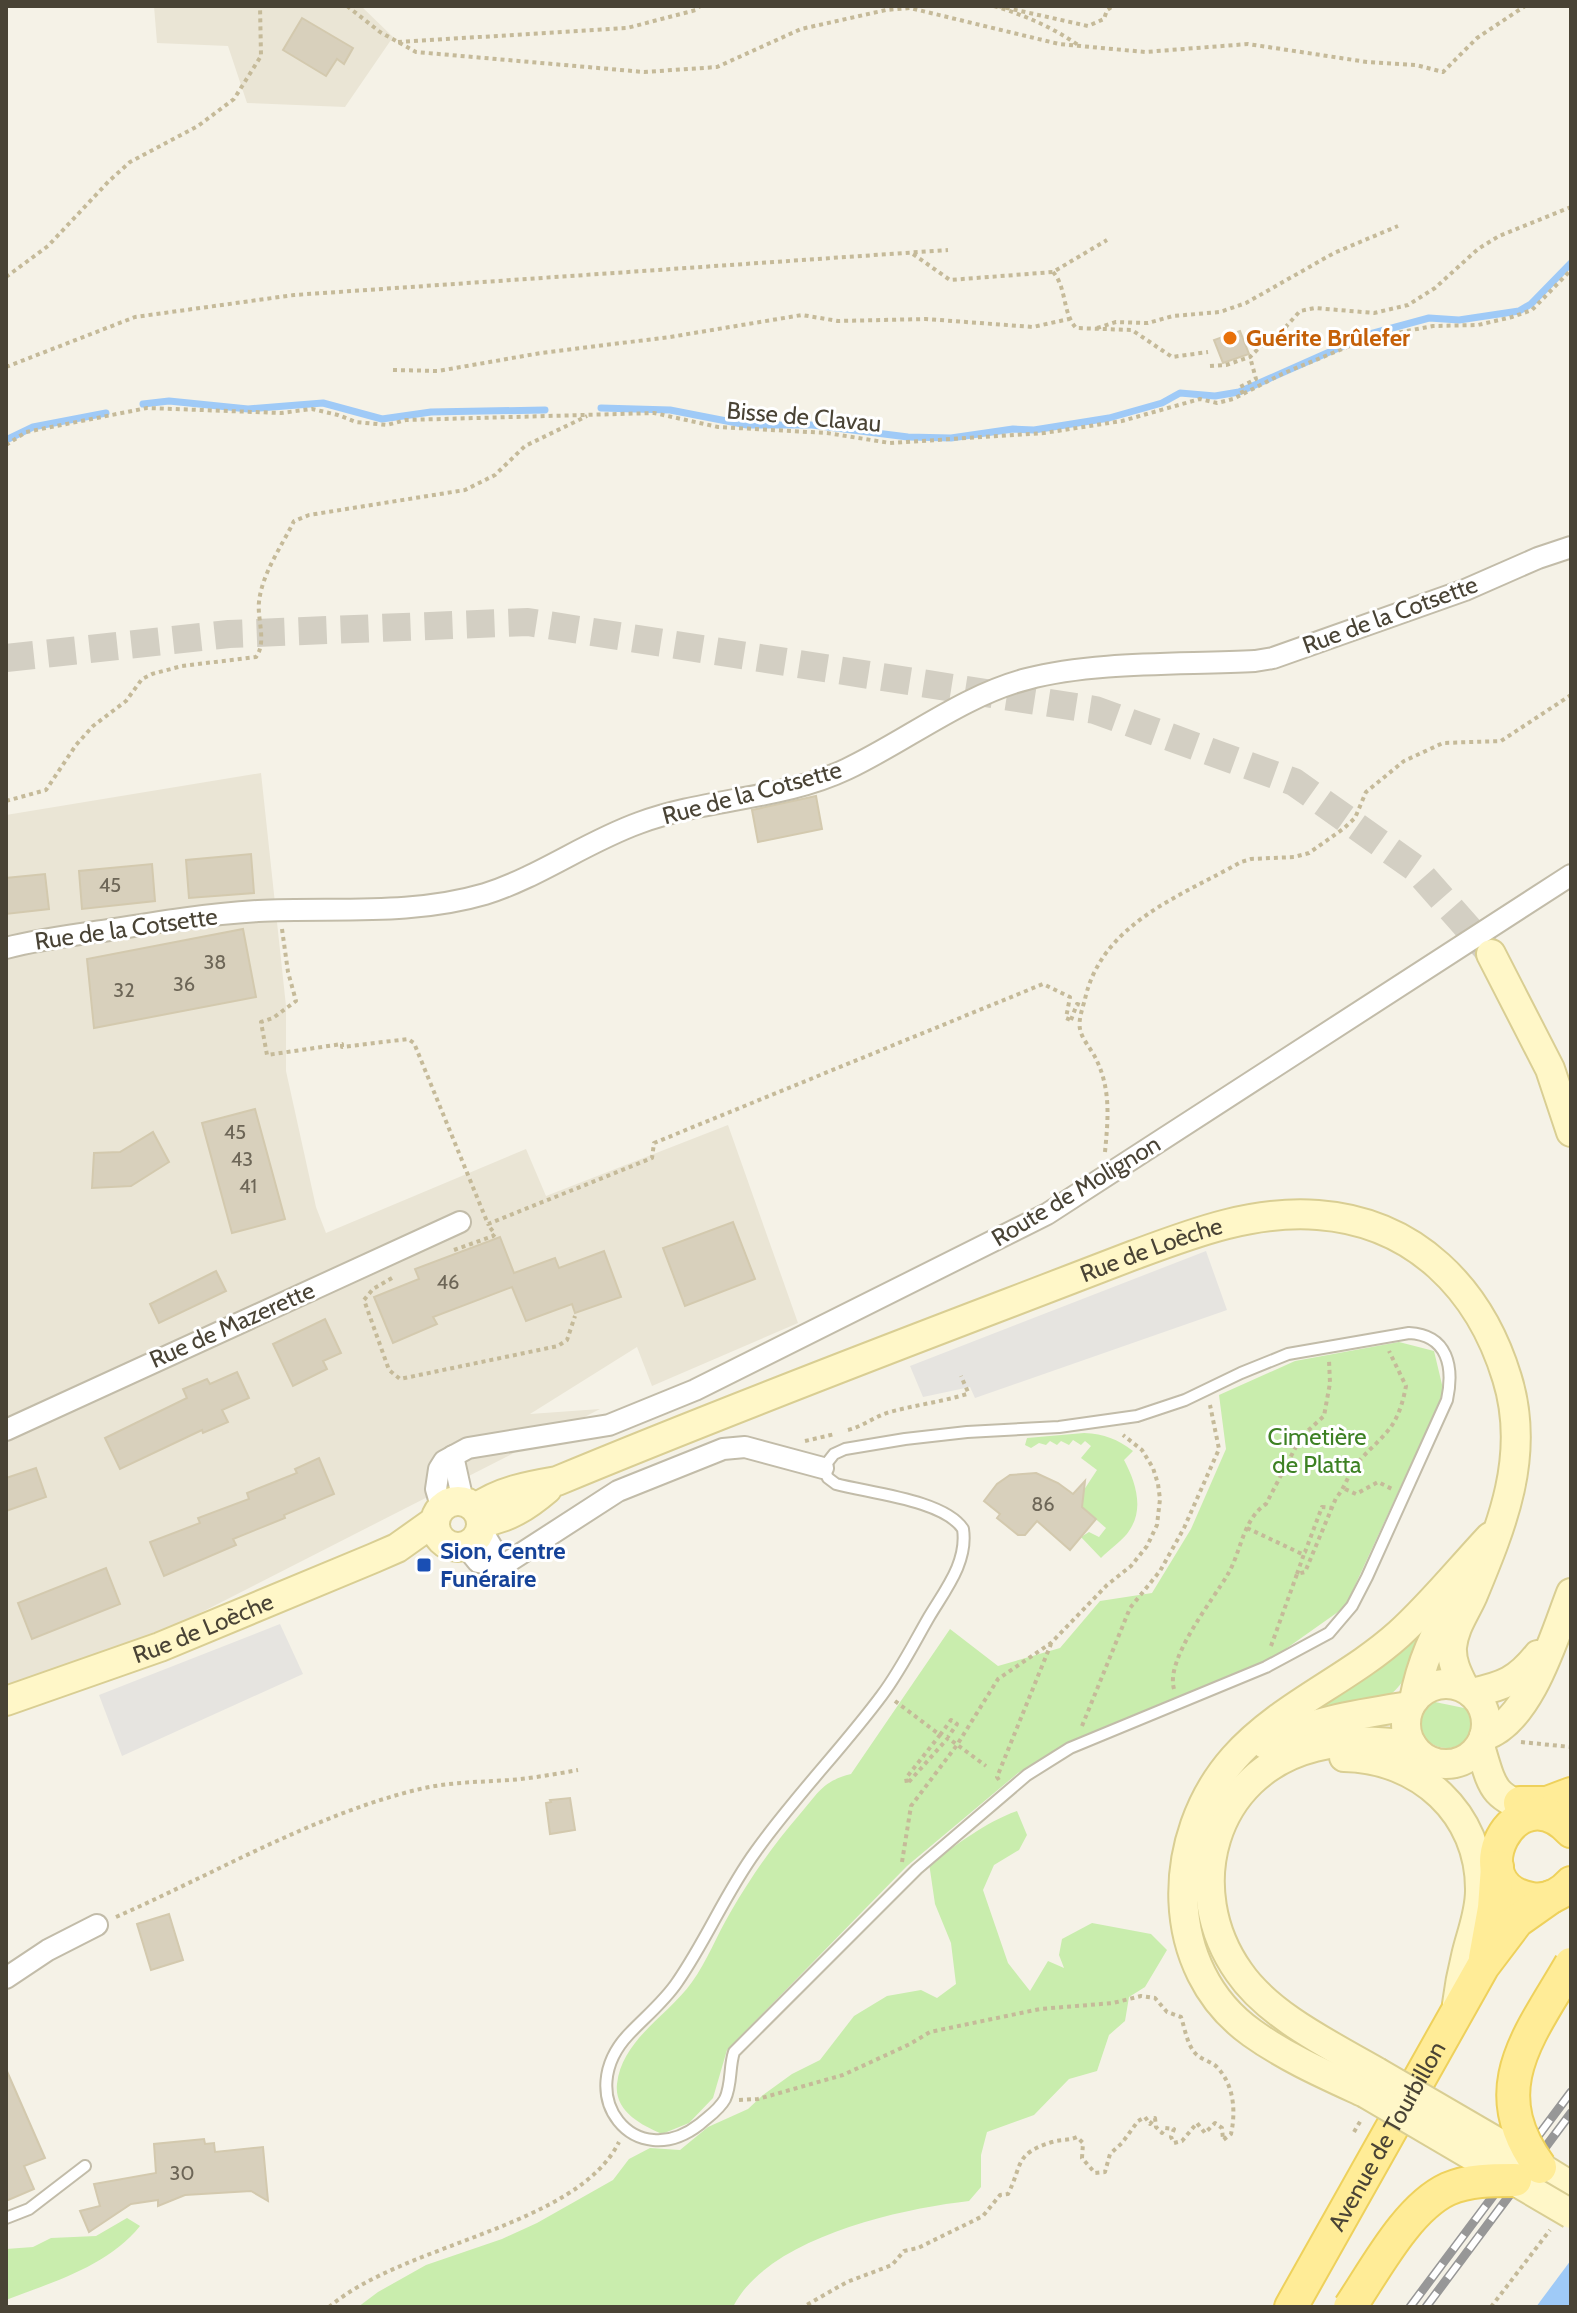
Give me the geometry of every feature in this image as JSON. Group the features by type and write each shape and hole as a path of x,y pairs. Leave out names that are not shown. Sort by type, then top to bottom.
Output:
{"main road":[{"path":"1510,1802 1540,1804 1571,1794"},
{"path":"1558,1817 1524,1817 1510,1826 1500,1839 1496,1861 1504,1882 1517,1894 1540,1900 1561,1890"},
{"name":"Avenue de Tourbillon","path":"1483,1966 1494,1908 1496,1861"},
{"name":"Avenue de Tourbillon","path":"1291,2307 1483,1966 1517,1921 1561,1890"},
{"path":"1350,2307 1408,2224 1431,2199 1447,2189 1475,2181 1527,2174 1524,2143 1512,2103 1512,2082 1524,2047 1571,1964"}],"street":[{"name":"Rue de la Cotsette","path":"6,948 46,939 208,916 282,911 384,910 484,894 640,822 705,803 779,790 834,775 925,724 1023,680 1072,671 1273,658 1465,590 1571,547"},
{"name":"Route de Molignon","path":"461,1522 453,1456 480,1445 609,1425 695,1390 1047,1214 1571,875"},
{"path":"1491,954 1550,1069 1571,1132"},
{"name":"Rue de Loèche","path":"6,1701 160,1647 461,1522 491,1498 526,1486 557,1481 755,1401 1184,1236 1255,1218 1320,1215 1367,1224 1402,1239 1452,1278 1480,1313 1509,1384 1517,1438 1512,1485 1482,1572 1456,1628 1452,1650 1455,1668 1468,1690"},
{"name":"Rue de Mazerette","path":"6,1430 460,1222"},
{"path":"461,1522 478,1562 502,1566 618,1491 723,1449 745,1447 823,1468"},
{"path":"1499,1527 1398,1635 1274,1723 1233,1760 1200,1813 1183,1869 1182,1904 1191,1950 1211,1993 1250,2032 1303,2064 1369,2092 1527,2174 1571,2186"},
{"name":"Rue de Loèche","path":"1412,1703 1419,1671 1440,1624 1465,1585 1482,1572"},
{"path":"1482,1741 1507,1724 1540,1673 1571,1593"},
{"path":"1233,1760 1309,1725 1412,1703 1434,1685 1452,1684 1468,1690 1493,1688 1519,1677 1555,1632"},
{"path":"1412,1703 1406,1729 1412,1745 1421,1756 1434,1762 1459,1762 1471,1756 1482,1741 1487,1724 1485,1712 1468,1690"},
{"path":"1369,2092 1240,1974 1217,1933 1209,1897 1210,1865 1222,1821 1254,1779 1284,1759 1313,1747 1368,1741 1412,1745"},
{"path":"1482,1741 1493,1786 1500,1795 1510,1802 1558,1817"},
{"path":"1232,1807 1284,1772 1345,1757 1395,1765 1438,1791 1464,1825 1480,1875 1478,1911 1454,2020"},
{"path":"1434,1762 1470,1807 1496,1861"},
{"path":"6,1978 48,1950 97,1925"},
{"path":"1527,2174 1562,2220"}],"lane":[{"path":"1424,1334 1437,1341 1448,1365 1449,1390 1444,1412 1352,1606 1329,1633 1275,1663 1085,1742 1035,1768 898,1888 734,2052 729,2065 729,2089 718,2110 676,2138 649,2140 628,2131 609,2108 605,2092 605,2078 615,2053 624,2039 677,1983 736,1880 784,1813 882,1694 962,1557 963,1529 949,1515 922,1505 836,1484 828,1478 823,1468 834,1454 890,1441 953,1433 1106,1422 1160,1410 1269,1361 1328,1346 1385,1337 1424,1334"},
{"path":"6,2218 29,2209 85,2166"}],"path":[{"path":"6,277 48,246 130,162 198,126 234,99 261,56 260,6"},
{"path":"347,6 380,32 416,52 542,64 659,71 717,67 801,29 886,10 910,8 1079,47 1145,52 1248,44 1367,62 1416,65 1443,72 1477,38 1525,6"},
{"path":"398,42 627,28 696,10 700,6"},
{"path":"996,6 1048,27 1079,47"},
{"path":"996,6 1088,26 1104,19 1107,10 1113,6"},
{"path":"1248,345 1283,330 1300,311 1315,308 1374,313 1408,305 1435,288 1478,249 1499,236 1571,207"},
{"path":"1097,328 1116,322 1148,323 1173,316 1220,312 1246,303 1334,253 1398,226"},
{"path":"911,252 950,280 1053,272 1107,240"},
{"path":"6,367 135,317 294,295 948,250"},
{"name":"Bisse de Clavau","path":"6,445 26,432 147,408 281,413 312,409 356,422 387,425 406,420 654,413 718,427 827,433 890,443 1044,433 1122,421 1200,399 1217,403 1369,338 1433,326 1478,325 1532,310 1571,270"},
{"path":"1053,272 1060,280 1069,319 1076,328 1132,330 1172,357 1208,352"},
{"path":"393,370 438,371 802,315 838,321 926,319 1033,327 1069,319"},
{"path":"1210,366 1226,365 1250,357 1272,335"},
{"path":"1242,392 1256,379 1250,357"},
{"path":"6,801 46,790 76,745 93,726 126,701 142,679 182,666 256,657 261,650 259,602 265,579 294,521 309,515 465,490 495,475 525,446 589,415"},
{"path":"1103,1178 1109,1104 1103,1075 1080,1029 1083,1006 1093,976 1110,949 1151,910 1251,859 1294,857 1309,853 1355,818 1366,792 1404,761 1443,743 1501,741 1571,695"},
{"path":"282,911 282,938 296,1001 273,1018 261,1022 267,1055 342,1044 342,1047 408,1039 414,1043 488,1224 495,1234 452,1251"},
{"path":"460,1222 476,1228 488,1224 652,1158 654,1143 1043,984 1070,997 1066,1018 1071,1020 1077,1004 1083,1006"},
{"path":"397,1275 373,1289 364,1300 389,1370 400,1379 558,1346 567,1340 575,1316"},
{"path":"1297,1574 1305,1572 1332,1508 1345,1489 1350,1472 1373,1444 1386,1434 1403,1401 1406,1386 1385,1337"},
{"path":"1180,1704 1172,1683 1196,1621 1229,1572 1256,1511 1266,1504 1301,1437 1324,1416 1330,1383 1328,1346"},
{"path":"800,1461 804,1442 864,1426 889,1412 940,1403 967,1394 961,1376"},
{"path":"1085,1742 1079,1732 1130,1608 1160,1571 1178,1539 1219,1449 1207,1389"},
{"path":"898,1888 911,1806 957,1745 998,1679 1051,1643 1107,1585 1131,1566 1147,1546 1157,1525 1160,1499 1153,1468 1142,1450 1106,1422"},
{"path":"1345,1489 1356,1494 1378,1482"},
{"path":"1275,1663 1270,1650 1273,1635 1322,1507 1332,1508"},
{"path":"1247,1528 1304,1553"},
{"path":"1007,1792 997,1777 1051,1643"},
{"path":"894,1700 940,1735"},
{"path":"951,1720 957,1724 907,1784 906,1778 940,1735 951,1720"},
{"path":"948,1738 986,1766"},
{"path":"1482,1741 1505,1739 1571,1747"},
{"path":"97,1925 273,1844 369,1805 442,1784 513,1780 578,1770"},
{"path":"724,2100 758,2099 843,2075 930,2032 1040,2009 1113,2003 1141,1996 1155,1998 1167,2012 1181,2017 1190,2047 1197,2056 1216,2066 1232,2094 1235,2113 1231,2134 1223,2140 1222,2128 1215,2123 1205,2133 1197,2123 1182,2141 1174,2143 1171,2137 1174,2129 1165,2128 1162,2133 1156,2127 1155,2118 1150,2124 1145,2117 1110,2154 1105,2172 1095,2173 1087,2166 1082,2158 1083,2143 1077,2137 1039,2146 1024,2155 1008,2194 1000,2195 983,2216 918,2248 904,2251 892,2265 847,2282 803,2307"},
{"path":"1354,2132 1369,2092"},
{"path":"329,2307 415,2258 520,2219 581,2185 612,2156 621,2138 618,2120"},
{"path":"1491,2307 1562,2220"}],"shaded area":[{"path":"154,6 361,6 393,37 345,107 247,103 228,46 157,43"},
{"path":"261,773 286,1006 286,1071 316,1207 326,1233 526,1149 546,1196 728,1125 798,1323 652,1386 637,1347 530,1414 600,1409 6,1712 6,815"},
{"path":"1206,1251 1227,1310 975,1398 970,1387 923,1397 910,1366"},
{"path":"280,1624 303,1674 122,1756 99,1695"}],"green space":[{"name":"Cimetière de Platta","path":"1399,1342 1434,1351 1444,1393 1345,1607 1270,1660 1072,1742 1018,1773 907,1866 727,2050 713,2098 689,2123 662,2134 630,2116 617,2094 621,2068 627,2054 692,1982 754,1874 790,1826 822,1788 851,1774 950,1629 998,1666 1060,1648 1100,1601 1152,1593 1191,1529 1226,1449 1219,1395 1295,1361"},
{"path":"1084,1433 1110,1438 1133,1451 1124,1460 1137,1495 1137,1513 1129,1531 1101,1558 1081,1537 1089,1532 1099,1537 1106,1528 1076,1502 1097,1470 1081,1458 1091,1446 1085,1441 1081,1445 1073,1440 1069,1445 1061,1441 1057,1445 1050,1441 1031,1448 1025,1445 1027,1438"},
{"path":"1417,1634 1422,1638 1409,1671 1387,1697 1314,1709"},
{"path":"1435,1702 1464,1708 1472,1713 1468,1735 1455,1747 1437,1746 1419,1733 1421,1714"},
{"path":"1017,1811 1027,1835 1019,1850 994,1865 983,1890 1008,1963 1030,1991 1048,1961 1064,1968 1059,1955 1062,1939 1092,1923 1151,1934 1167,1950 1145,1987 1129,1997 1125,2021 1109,2035 1097,2071 1069,2079 1034,2115 987,2132 981,2155 981,2187 969,2201 873,2220 804,2245 774,2262 750,2283 733,2307 358,2307 426,2265 502,2239 537,2223 613,2180 629,2159 650,2148 680,2150 708,2127 748,2109 792,2074 820,2060 854,2016 887,1996 921,1990 937,1998 956,1984 951,1943 935,1904 929,1863 982,1828"},
{"path":"127,2218 140,2226 112,2252 79,2271 6,2300 6,2249 33,2247 51,2238 96,2236"}],"water":[{"path":"1571,2260 1571,2307 1536,2307"}],"building":[{"path":"302,18 353,48 344,64 337,59 326,76 283,50"},
{"path":"1240,331 1249,354 1223,363 1214,340"},
{"path":"816,796 822,829 758,842 752,810"},
{"path":"251,854 254,893 189,898 186,860"},
{"path":"152,864 155,901 82,909 79,871"},
{"path":"45,874 49,909 6,914 6,878"},
{"path":"243,929 256,997 94,1028 87,959"},
{"path":"255,1109 285,1219 232,1233 202,1123"},
{"path":"153,1132 169,1162 131,1186 92,1188 94,1153 120,1152"},
{"path":"733,1222 755,1279 685,1306 663,1248"},
{"path":"500,1237 514,1273 555,1258 559,1268 604,1251 621,1297 575,1313 572,1304 526,1321 512,1287 433,1317 437,1324 393,1343 374,1297 419,1279 415,1269"},
{"path":"216,1271 226,1291 159,1323 150,1304"},
{"path":"325,1319 341,1353 323,1361 327,1369 293,1386 273,1344"},
{"path":"237,1372 249,1398 222,1410 228,1422 203,1433 202,1430 120,1469 105,1438 187,1398 183,1389 207,1379 210,1384"},
{"path":"319,1458 334,1494 233,1539 236,1545 164,1576 150,1542 200,1523 198,1518 249,1499 247,1493 297,1473 295,1469"},
{"path":"36,1468 46,1497 6,1511 6,1478"},
{"path":"1036,1473 1073,1494 1085,1481 1082,1507 1096,1519 1070,1550 1037,1521 1025,1535 1018,1535 997,1518 1000,1514 984,1501 997,1484 1010,1475"},
{"path":"106,1568 120,1604 32,1639 18,1603"},
{"path":"570,1798 575,1830 550,1834 546,1803"},
{"path":"169,1914 183,1960 151,1970 137,1924"},
{"path":"6,2069 45,2158 24,2166 34,2189 6,2201"},
{"path":"204,2139 205,2144 214,2143 215,2152 263,2147 268,2201 251,2191 185,2195 158,2206 158,2200 131,2204 89,2232 80,2211 100,2206 94,2184 156,2173 154,2144"}],"waterway":[{"path":"601,408 670,410 747,425 812,425 908,437 951,438 1013,429 1034,430 1109,418 1162,403 1180,393 1215,396 1239,392 1370,334 1429,318 1459,320 1519,311 1531,304 1571,263"},
{"path":"143,404 169,401 248,409 323,403 382,419 431,412 545,410"},
{"path":"6,440 33,427 106,413"}],"tunnel":[{"path":"6,658 229,634 528,622 1095,710 1294,782 1415,868 1491,954"}],"railway":[{"path":"1410,2307 1571,2092"},
{"path":"1426,2307 1571,2113"}],"place":[{"name":"Guérite Brûlefer","path":"1230,338"},
{"name":"Sion, Centre Funéraire","path":"424,1565"}]}
